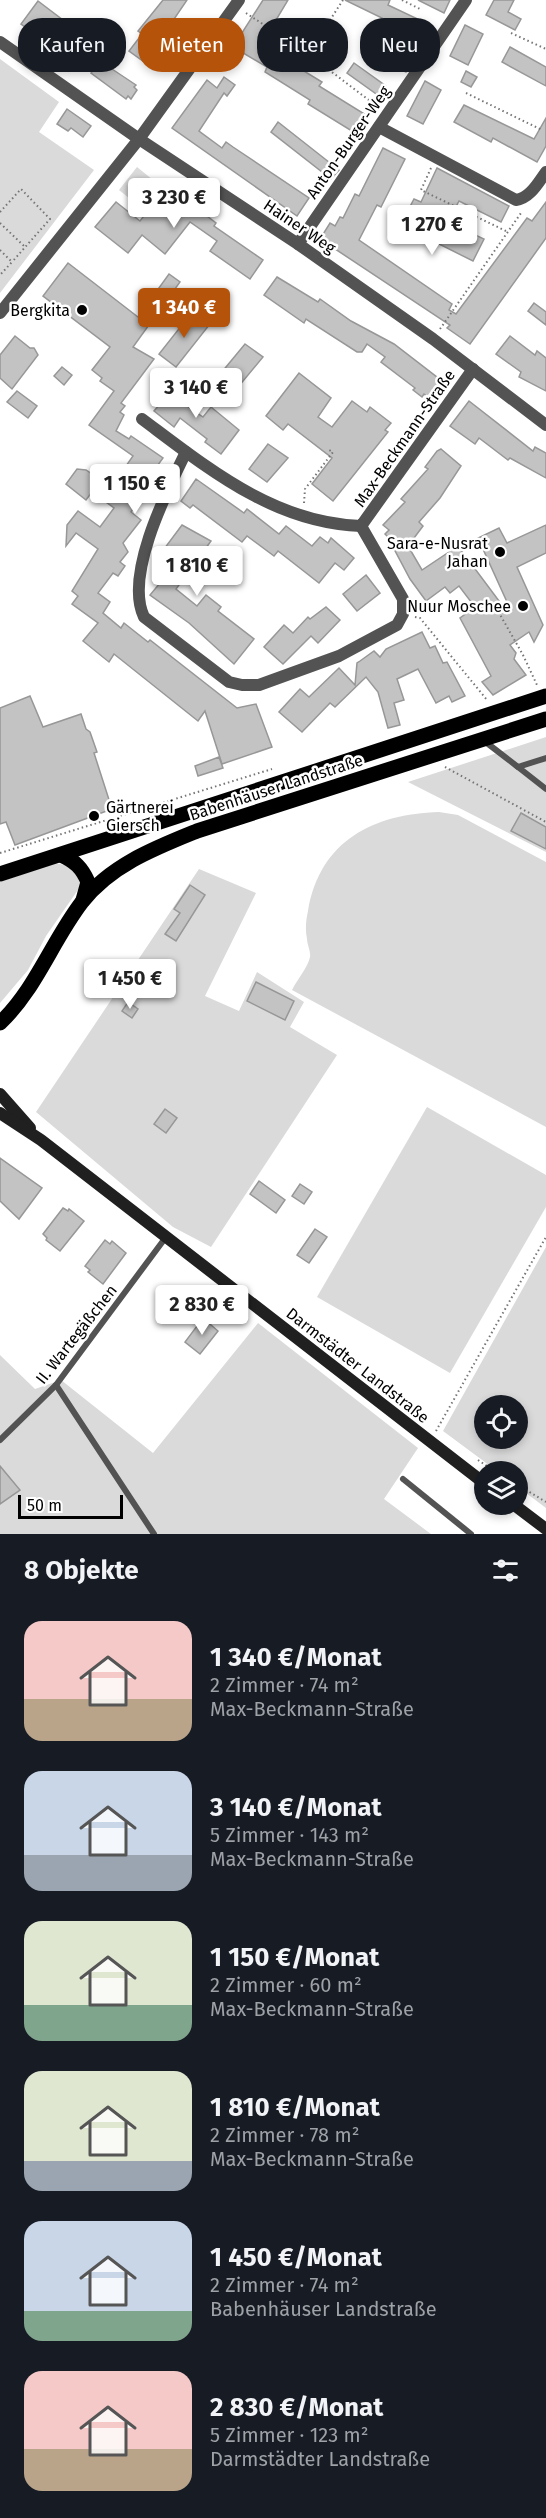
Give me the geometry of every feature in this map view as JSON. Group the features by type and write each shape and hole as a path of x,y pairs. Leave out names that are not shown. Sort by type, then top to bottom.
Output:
{"main road":[{"name":"Babenhäuser Landstraße","path":"0,874 546,696"},
{"name":"Babenhäuser Landstraße","path":"0,1035 82,903 123,866 162,845 198,831 546,719"},
{"path":"61,855 80,867 88,882 82,903"},
{"name":"Babenhäuser Landstraße","path":"0,1023 17,1007"},
{"path":"0,1088 9,1103"},
{"name":"Darmstädter Landstraße","path":"0,1094 40,1140"},
{"name":"Darmstädter Landstraße","path":"0,1113 40,1140 474,1475"},
{"path":"525,1515 542,1530"}],"street":[{"name":"Anton-Burger-Weg","path":"298,244 466,0"},
{"path":"0,313 139,139 237,3"},
{"name":"Hainer Weg","path":"0,42 139,139 298,244 433,339 546,425"},
{"path":"379,127 516,200 523,199 546,172"},
{"name":"Max-Beckmann-Straße","path":"361,526 473,369"},
{"name":"Max-Beckmann-Straße","path":"142,419 231,484 277,508 303,516 361,526 400,592 404,614"},
{"path":"186,452 159,508 151,533 140,577 139,603 144,617 218,675 242,686 259,685 339,656 392,629 404,614"}],"lane":[{"path":"483,740 546,789"},
{"path":"518,767 546,758"},
{"name":"II. Wartegäßchen","path":"0,1440 56,1385 166,1237"},
{"path":"56,1385 154,1534"},
{"path":"403,1479 471,1534"}],"path":[{"path":"331,18 343,0"},
{"path":"402,0 422,10"},
{"path":"237,3 258,18"},
{"path":"511,33 546,49"},
{"path":"332,72 388,114"},
{"path":"466,93 542,130"},
{"path":"436,158 421,190 508,232"},
{"path":"0,212 21,189 50,219 0,275"},
{"path":"433,339 525,208 523,199"},
{"path":"0,223 25,247"},
{"path":"0,250 12,262"},
{"path":"303,516 305,489 333,452 327,448"},
{"path":"494,604 537,685 546,682"},
{"path":"404,614 420,618 488,701 497,698"},
{"path":"427,757 546,822"},
{"path":"0,854 272,768"},
{"path":"429,1440 546,1238"},
{"path":"528,1491 546,1502"}],"shaded area":[{"path":"0,59 59,102 39,132 94,170 0,293"},
{"path":"137,167 153,180 148,187 142,181 129,198 119,190"},
{"path":"546,737 546,852 408,782"},
{"path":"439,812 458,815 546,862 546,1127 292,990 310,957 306,925 314,886 324,866 338,849 372,825 393,818"},
{"path":"56,863 72,867 82,884 46,936 28,970 0,1003 0,882"},
{"path":"199,869 256,893 205,996 239,1011 257,972 304,1002 290,1027 337,1055 211,1247 173,1227 36,1112"},
{"path":"427,1107 546,1175 546,1207 450,1373 317,1297"},
{"path":"546,1247 546,1508 528,1494 528,1461 484,1461 443,1431"},
{"path":"258,1323 418,1448 384,1499 431,1534 0,1534 0,1355 35,1389 61,1380 153,1453"}],"building":[{"path":"163,0 187,0 175,18 148,18"},
{"path":"263,0 288,0 277,18 257,18 257,61 245,54 245,28"},
{"path":"345,0 390,0 388,5 416,18 382,18"},
{"path":"418,0 450,0 444,13"},
{"path":"494,0 514,0 508,12 521,19 515,30 486,15"},
{"path":"38,1 60,18 25,18"},
{"path":"465,25 483,34 468,65 450,56"},
{"path":"138,39 138,58 129,51"},
{"path":"510,47 546,67 546,86 502,62"},
{"path":"354,63 360,67 360,72 367,72 386,86 379,96 348,72"},
{"path":"466,71 477,77 471,87 461,82"},
{"path":"116,72 136,85 134,87 137,90 131,99 128,96 126,99 91,73"},
{"path":"265,72 306,72 322,82 319,86 366,115 355,133 308,104 310,100"},
{"path":"224,77 235,85 227,96 224,93 199,131 222,148 226,142 309,198 297,216 172,128 207,80 217,88"},
{"path":"425,81 441,90 423,124 407,116"},
{"path":"464,105 534,139 546,118 546,146 537,162 493,138 491,142 454,122"},
{"path":"67,109 91,126 83,137 71,128 68,131 57,124"},
{"path":"278,122 339,170 331,179 271,132"},
{"path":"383,148 405,159 381,207 377,205 359,240 452,304 449,310 456,314 527,218 532,221 546,202 546,238 470,344 447,328 450,325 320,239 330,223 335,226 340,217 343,218 355,194 359,196"},
{"path":"437,168 509,206 501,222 459,201 448,222 484,239 473,261 437,243 440,238 403,220 414,199 421,202"},
{"path":"169,184 201,208 199,210 216,223 214,226 263,260 250,279 210,251 217,241 190,222 165,254 142,235 128,253 95,227 116,202 140,221"},
{"path":"68,263 138,317 169,274 180,282 133,347 154,359 121,403 125,406 120,412 124,415 116,431 129,439 131,436 163,458 137,494 142,498 131,512 141,520 123,543 128,552 120,562 125,566 118,576 113,573 98,593 110,602 103,613 121,628 124,623 148,642 150,640 237,708 256,704 272,747 222,764 205,711 198,721 114,654 109,662 83,641 98,623 72,604 78,596 72,591 98,549 76,533 66,546 67,525 78,511 100,527 114,508 92,492 86,500 66,484 77,469 86,470 101,480 107,471 117,479 133,456 89,425 114,391 100,381 102,378 92,370 110,347 43,296"},
{"path":"277,277 318,302 320,299 351,321 394,344 442,381 429,398 424,394 422,397 413,390 415,388 381,362 385,357 367,344 362,352 357,352 306,319 304,323 264,295"},
{"path":"534,303 546,312 546,325 528,311"},
{"path":"193,311 210,324 176,367 159,354"},
{"path":"15,336 30,348 34,348 38,355 12,389 0,378 0,355"},
{"path":"510,336 535,355 537,351 546,358 546,391 519,377 521,372 496,354"},
{"path":"245,344 263,357 229,398 212,384"},
{"path":"62,367 72,375 64,385 54,376"},
{"path":"299,373 331,398 318,417 332,427 352,401 367,412 370,407 391,423 385,430 388,432 333,501 312,484 332,458 288,424 283,430 266,416"},
{"path":"169,384 190,400 186,405 203,417 211,407 239,430 221,454 205,442 207,439 180,418 174,427 154,411 160,404 156,401"},
{"path":"17,391 37,406 28,418 7,402"},
{"path":"469,401 533,451 535,447 546,453 546,478 510,458 508,460 479,438 475,444 450,426"},
{"path":"268,444 288,458 267,482 249,469"},
{"path":"441,449 461,466 440,498 419,522 423,526 408,546 422,570 458,546 502,605 507,602 478,538 499,528 507,543 546,525 546,553 517,567 543,625 534,642 529,632 510,645 516,653 514,659 526,675 493,695 482,682 491,676 460,618 475,607 459,586 450,593 445,587 426,601 410,579 393,547 395,544 385,534 389,530 383,525 405,502 401,499 428,469 425,467"},
{"path":"196,479 244,513 247,509 279,534 286,526 312,546 320,537 328,543 331,538 354,558 344,570 335,563 319,583 278,551 274,556 247,536 242,542 193,505 190,508 181,501"},
{"path":"182,525 211,541 176,589 197,606 206,595 221,607 218,611 254,639 234,664 189,623 150,595 160,583 155,578 170,559 167,556 169,553 164,549"},
{"path":"366,575 380,593 357,611 343,594"},
{"path":"326,607 340,620 318,643 311,636 283,664 264,647 284,625 293,633 308,617 310,619"},
{"path":"422,632 430,648 435,646 443,663 447,662 465,696 452,702 449,696 436,703 418,669 397,679 404,700 394,703 400,725 388,728 378,692 366,677 335,707 330,703 302,732 279,712 300,689 309,697 339,668 355,685 357,663 374,651 380,657 386,649"},
{"path":"30,696 43,727 81,714 97,752 94,753 112,809 15,845 6,822 0,824 0,708"},
{"path":"219,757 223,768 198,776 195,766"},
{"path":"521,813 546,827 546,849 511,831"},
{"path":"190,885 205,895 176,941 165,934 180,913 174,909"},
{"path":"256,982 294,1001 285,1020 247,1001"},
{"path":"128,1002 138,1009 132,1018 122,1011"},
{"path":"165,1109 177,1118 166,1133 154,1124"},
{"path":"0,1158 42,1188 19,1219 0,1201"},
{"path":"259,1181 285,1200 276,1213 250,1194"},
{"path":"300,1184 312,1192 304,1204 292,1196"},
{"path":"63,1208 68,1211 69,1209 84,1221 60,1251 46,1240 43,1234"},
{"path":"315,1229 327,1237 309,1263 297,1255"},
{"path":"105,1240 110,1244 112,1241 126,1253 103,1284 88,1272 90,1270 85,1266"},
{"path":"203,1318 218,1331 200,1354 185,1342"},
{"path":"0,1466 20,1490 0,1504"}],"place":[{"name":"Bergkita","path":"82,310"},
{"name":"Sara-e-Nusrat Jahan","path":"500,552"},
{"name":"Nuur Moschee","path":"523,606"},
{"name":"Gärtnerei Giersch","path":"94,816"}]}
